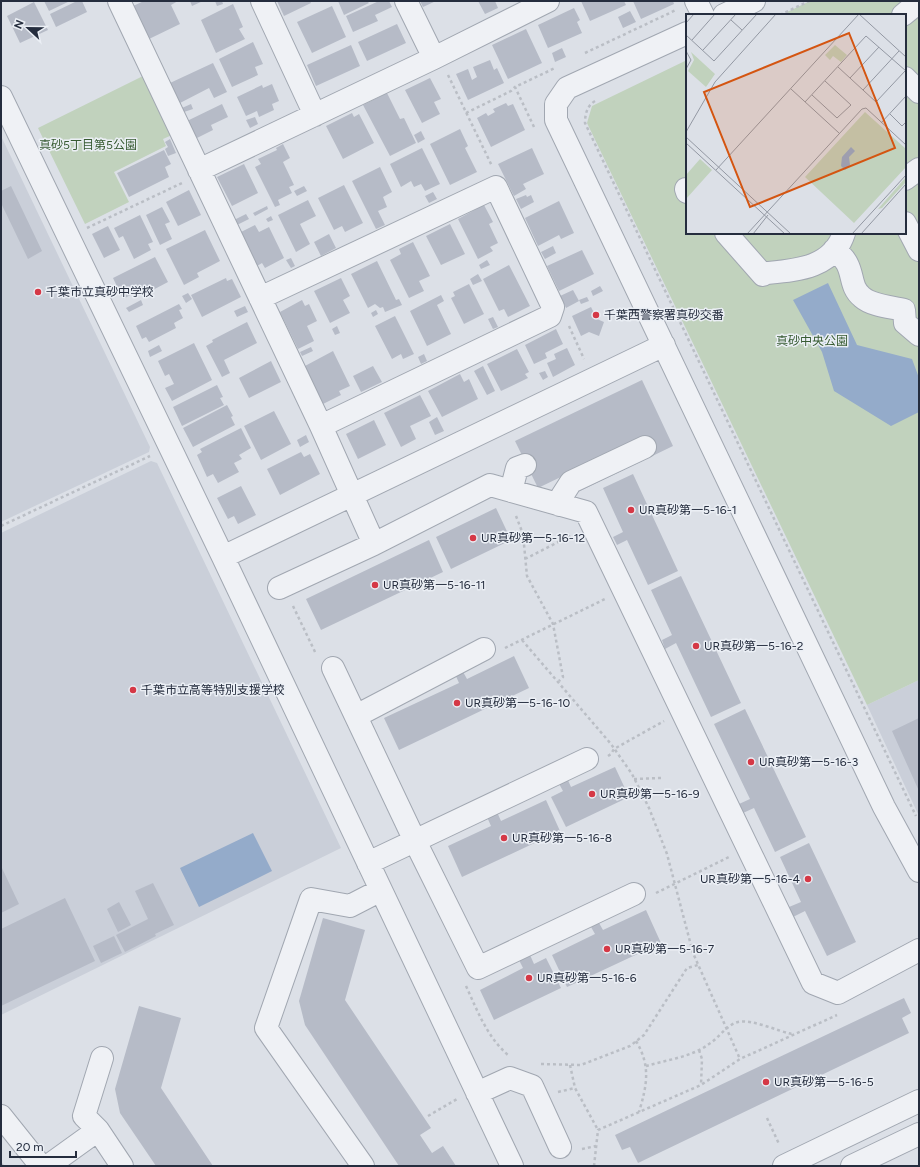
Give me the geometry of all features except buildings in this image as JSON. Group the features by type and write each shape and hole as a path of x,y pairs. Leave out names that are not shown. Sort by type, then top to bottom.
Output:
{"street":[{"path":"120,1 321,426 374,544"},
{"path":"262,1 315,115"},
{"path":"406,1 436,57"},
{"path":"200,172 548,1"},
{"path":"696,1 702,14"},
{"path":"726,14 754,1"},
{"path":"904,14 919,2"},
{"path":"686,33 567,88 556,104 556,120 884,807 919,871"},
{"path":"906,79 919,92"},
{"path":"1,97 223,557 381,890 470,1094 512,1166"},
{"path":"906,178 919,169"},
{"path":"260,298 496,187 553,307 550,316 321,426"},
{"path":"906,225 919,250"},
{"path":"727,234 765,274 799,270 812,266 830,256 839,242"},
{"path":"839,242 843,256 848,263 855,290 862,298 912,306 905,323 919,335"},
{"path":"223,557 353,496 664,345"},
{"path":"560,504 562,496 571,482 645,447"},
{"path":"516,493 517,468 525,464"},
{"path":"279,588 374,544 490,485 586,512 813,983 838,993 919,950"},
{"path":"356,716 484,649"},
{"path":"333,668 415,841 478,968 634,894"},
{"path":"368,863 587,759"},
{"path":"363,1166 266,1028 310,899 350,906 381,890"},
{"path":"102,1058 84,1116 98,1130 122,1166"},
{"path":"470,1094 510,1078 532,1086 560,1146"},
{"path":"782,1158 919,1101"},
{"path":"1,1116 41,1166"},
{"path":"48,1166 98,1130"},
{"path":"852,1166 919,1134"}],"path":[{"path":"782,14 809,1"},
{"path":"436,57 497,176 496,187"},
{"path":"466,113 511,91 515,87"},
{"path":"600,99 589,106 586,111 586,123 919,821"},
{"path":"85,229 200,172"},
{"path":"551,312 566,317 584,360"},
{"path":"1,526 156,453"},
{"path":"516,493 515,513 523,534 527,576 553,624 562,677 559,681"},
{"path":"525,559 592,525"},
{"path":"522,640 559,681 614,749 634,779 649,808 668,854 693,953 740,1059"},
{"path":"587,759 597,761 612,754 614,749 682,711"},
{"path":"634,779 661,778"},
{"path":"634,894 643,899 748,848"},
{"path":"535,1064 582,1065 630,1046 644,1035 687,968 698,965"},
{"path":"478,968 466,986 488,1034 499,1047 512,1058"},
{"path":"598,1130 701,1085 740,1059 844,1012"},
{"path":"646,1066 699,1050 710,1044 726,1029 738,1022 757,1024 793,1034"},
{"path":"636,1041 642,1051 646,1066 646,1088 639,1113"},
{"path":"699,1050 702,1059 701,1085"},
{"path":"570,1065 575,1088 598,1130 594,1166"},
{"path":"428,1116 470,1094"},
{"path":"767,1118 782,1158"}],"shaded area":[{"name":"千葉市立真砂中学校","path":"1,136 150,447 149,452 1,522"},
{"name":"千葉市立高等特別支援学校","path":"151,461 157,463 341,848 1,1015 1,533"},
{"path":"919,680 919,816 867,705"}],"green space":[{"name":"真砂中央公園","path":"810,1 919,1 919,680 867,705 587,123 592,106 686,60 686,234 906,234 906,14 783,14"},
{"name":"真砂5丁目第5公園","path":"143,76 172,135 163,139 166,146 114,172 129,202 85,224 38,128"}],"water":[{"path":"828,283 857,345 912,359 919,378 919,412 891,426 834,391 822,352 793,300"},
{"path":"253,833 272,871 199,907 180,868"}],"place":[{"name":"千葉市立真砂中学校","path":"38,292"},
{"name":"千葉西警察署真砂交番","path":"596,315"},
{"name":"UR真砂第一5-16-1","path":"631,510"},
{"name":"UR真砂第一5-16-12","path":"473,538"},
{"name":"UR真砂第一5-16-11","path":"375,585"},
{"name":"UR真砂第一5-16-2","path":"696,646"},
{"name":"千葉市立高等特別支援学校","path":"133,690"},
{"name":"UR真砂第一5-16-10","path":"457,703"},
{"name":"UR真砂第一5-16-3","path":"751,762"},
{"name":"UR真砂第一5-16-9","path":"592,794"},
{"name":"UR真砂第一5-16-8","path":"504,838"},
{"name":"UR真砂第一5-16-4","path":"808,879"},
{"name":"UR真砂第一5-16-7","path":"607,949"},
{"name":"UR真砂第一5-16-6","path":"529,978"},
{"name":"UR真砂第一5-16-5","path":"766,1082"}]}
